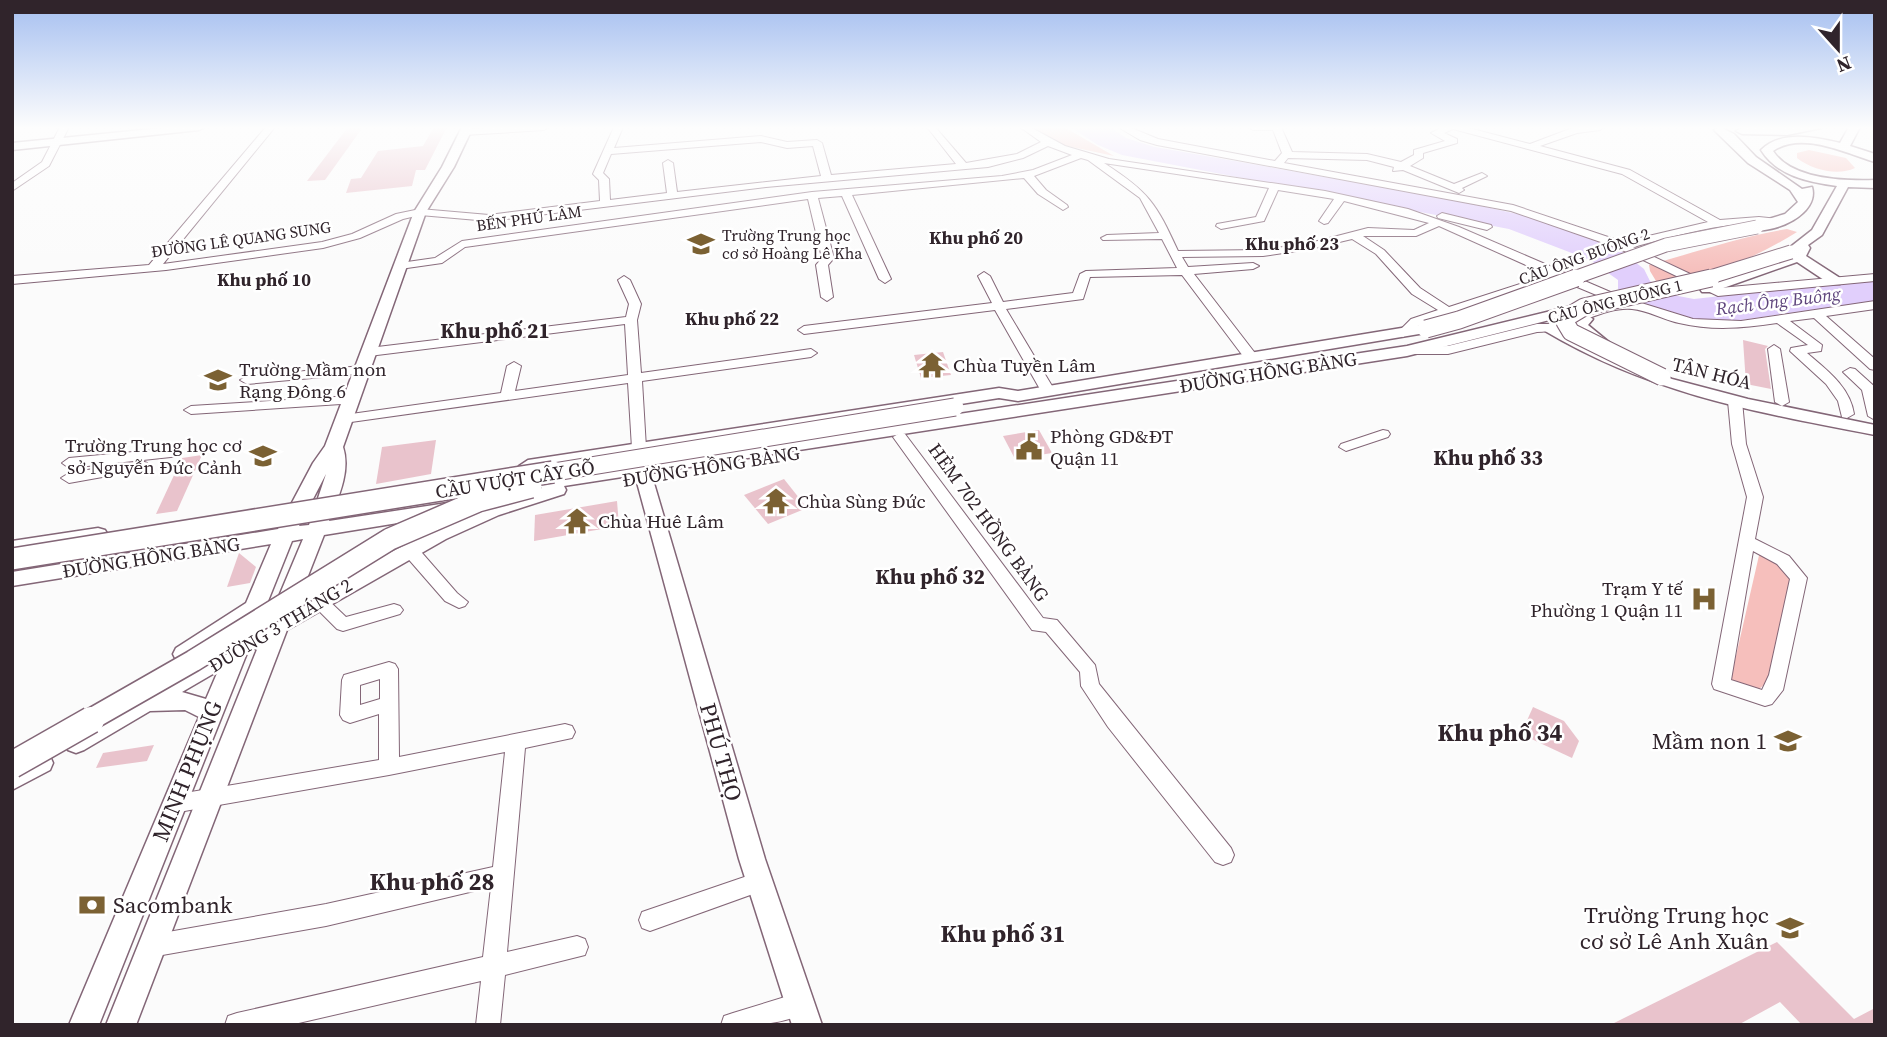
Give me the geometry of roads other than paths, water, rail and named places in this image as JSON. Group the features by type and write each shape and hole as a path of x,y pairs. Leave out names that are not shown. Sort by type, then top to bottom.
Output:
{"main road":[{"name":"MINH PHỤNG","path":"84,1025 236,649 300,503 334,447 421,212 443,175"},
{"path":"1777,175 1791,184 1805,202"},
{"path":"1778,222 1795,215 1805,202 1808,195 1804,179 1798,175"},
{"path":"1804,175 1840,189 1875,192"},
{"path":"1840,189 1875,184"},
{"path":"1707,289 1795,255 1825,222 1840,189"},
{"name":"CẦU ÔNG BUÔNG 2","path":"1426,329 1459,320 1666,245 1778,222"},
{"path":"1795,255 1835,281"},
{"name":"CẦU ÔNG BUÔNG 1","path":"1437,345 1587,313 1795,255"},
{"path":"1587,313 1569,316 1565,323 1571,332 1662,377 1690,385"},
{"name":"TÂN HÓA","path":"1587,313 1580,326 1597,340 1690,385 1875,417"},
{"name":"TÂN HÓA","path":"1544,328 1644,376 1735,401 1875,430"},
{"name":"ĐƯỜNG HỒNG BÀNG","path":"12,579 163,561 460,507 551,487 644,476 1011,419 1021,402 1048,391 1426,329"},
{"name":"ĐƯỜNG HỒNG BÀNG","path":"12,548 999,393 1021,402 1437,345"},
{"name":"CẦU VƯỢT CÂY GÕ","path":"12,559 1021,402"},
{"name":"CẦU VƯỢT CÂY GÕ","path":"12,765 193,661 390,539 478,501 957,412"},
{"name":"MINH PHỤNG","path":"121,1025 208,798 329,498 338,460 334,447"},
{"path":"460,507 451,496 465,476"},
{"name":"PHÚ THỌ","path":"644,476 759,883 802,1015"},
{"name":"CẦU VƯỢT CÂY GÕ","path":"12,569 551,487"},
{"name":"ĐƯỜNG 3 THÁNG 2","path":"12,780 410,550 492,511 551,487"},
{"name":"ĐƯỜNG 3 THÁNG 2","path":"12,752 201,644 254,608"},
{"path":"201,644 223,644 265,657"},
{"path":"148,702 187,701 211,712"}],"street":[{"path":"12,188 30,175"},
{"path":"153,268 230,175"},
{"path":"600,175 604,179 605,203"},
{"path":"670,175 672,195"},
{"name":"ĐƯỜNG LÊ QUANG SUNG","path":"12,280 153,268 331,243 369,231 400,216 421,212 489,218 845,175"},
{"name":"BẾN PHÚ LÂM","path":"400,266 438,261 462,244 812,195 977,182 1024,175"},
{"path":"1027,175 1063,207"},
{"path":"1114,175 1141,194 1153,209 1176,254 1181,270 1192,278 1251,357"},
{"path":"1200,175 1341,197 1478,223 1487,227 1469,234"},
{"path":"1341,175 1483,201 1545,218 1622,246 1707,289 1730,293 1875,277"},
{"path":"1388,184 1393,175"},
{"path":"1424,175 1483,201"},
{"path":"1632,175 1719,224"},
{"path":"1453,188 1482,176"},
{"path":"1221,226 1260,219 1275,186"},
{"path":"846,192 885,279"},
{"path":"812,195 828,258 822,265 827,296"},
{"path":"1324,221 1341,197"},
{"path":"1367,202 1469,234 1556,276 1661,317 1699,325 1721,327 1875,305"},
{"path":"1622,246 1719,224 1756,219 1778,222"},
{"path":"1176,254 1264,253 1310,246 1368,231 1416,233 1438,223"},
{"path":"1380,252 1386,232"},
{"path":"1354,235 1380,252 1416,291 1449,313"},
{"path":"1107,238 1165,236"},
{"path":"804,330 1079,296 1086,274 1154,273 1253,266"},
{"path":"984,276 1048,391"},
{"name":"ĐƯỜNG HỒNG BÀNG","path":"1403,333 1415,322 1556,276"},
{"path":"624,280 635,304 631,320 639,448"},
{"name":"ĐƯỜNG HỒNG BÀNG","path":"1407,351 1448,350 1544,328 1543,324 1587,313 1633,305"},
{"path":"1817,314 1875,366"},
{"path":"369,352 631,320"},
{"path":"1780,320 1816,345 1852,345 1875,351"},
{"path":"1816,345 1816,348 1796,351 1815,364 1830,381 1844,401 1847,414"},
{"path":"1774,349 1782,402"},
{"path":"344,419 811,353"},
{"path":"507,397 514,366"},
{"path":"247,380 362,370"},
{"path":"1850,372 1868,389 1875,417"},
{"path":"191,410 351,400"},
{"path":"1735,401 1739,444 1755,497 1746,541 1721,684 1765,699 1774,690 1799,578 1783,560 1746,541"},
{"path":"1346,447 1383,434"},
{"name":"HẺM 702 HỒNG BÀNG","path":"900,437 1038,625 1051,625 1089,670 1090,686 1115,721 1223,855"},
{"path":"160,464 69,470 175,453"},
{"path":"410,550 450,597 459,602"},
{"path":"319,601 343,624 394,610"},
{"path":"389,704 389,767"},
{"path":"173,804 389,767 565,732"},
{"path":"488,1025 516,742"},
{"path":"151,946 326,915 503,874"},
{"path":"650,920 759,883"},
{"path":"237,1025 576,947"},
{"path":"733,1025 802,1015"}],"water":[{"name":"Rạch Ông Buông","path":"1229,175 1316,175 1450,199 1530,217 1620,250 1644,269 1650,281 1678,296 1694,299 1875,279 1875,301 1714,324 1698,322 1638,302 1618,289 1618,280 1590,260 1509,229"}],"place":[{"name":"Trường Trung học cơ sở Hoàng Lê Kha","path":"701,244"},
{"name":"Chùa Tuyền Lâm","path":"932,365"},
{"name":"Trường Mầm non Rạng Đông 6","path":"218,380"},
{"name":"Phòng GD&ĐT Quận 11","path":"1029,447"},
{"name":"Trường Trung học cơ sở Nguyễn Đức Cảnh","path":"263,456"},
{"name":"Chùa Sùng Đức","path":"776,501"},
{"name":"Chùa Huê Lâm","path":"577,521"},
{"name":"Trạm Y tế Phường 1 Quận 11","path":"1704,599"},
{"name":"Mầm non 1","path":"1788,741"},
{"name":"Sacombank","path":"92,905"},
{"name":"Trường Trung học cơ sở Lê Anh Xuân","path":"1790,928"}],"district":[{"name":"Khu phố 20","path":"976,237"},
{"name":"Khu phố 23","path":"1292,243"},
{"name":"Khu phố 10","path":"264,279"},
{"name":"Khu phố 22","path":"732,318"},
{"name":"Khu phố 21","path":"495,330"},
{"name":"Khu phố 33","path":"1488,457"},
{"name":"Khu phố 32","path":"930,576"},
{"name":"Khu phố 34","path":"1500,732"},
{"name":"Khu phố 28","path":"432,881"},
{"name":"Khu phố 31","path":"1003,933"}]}
